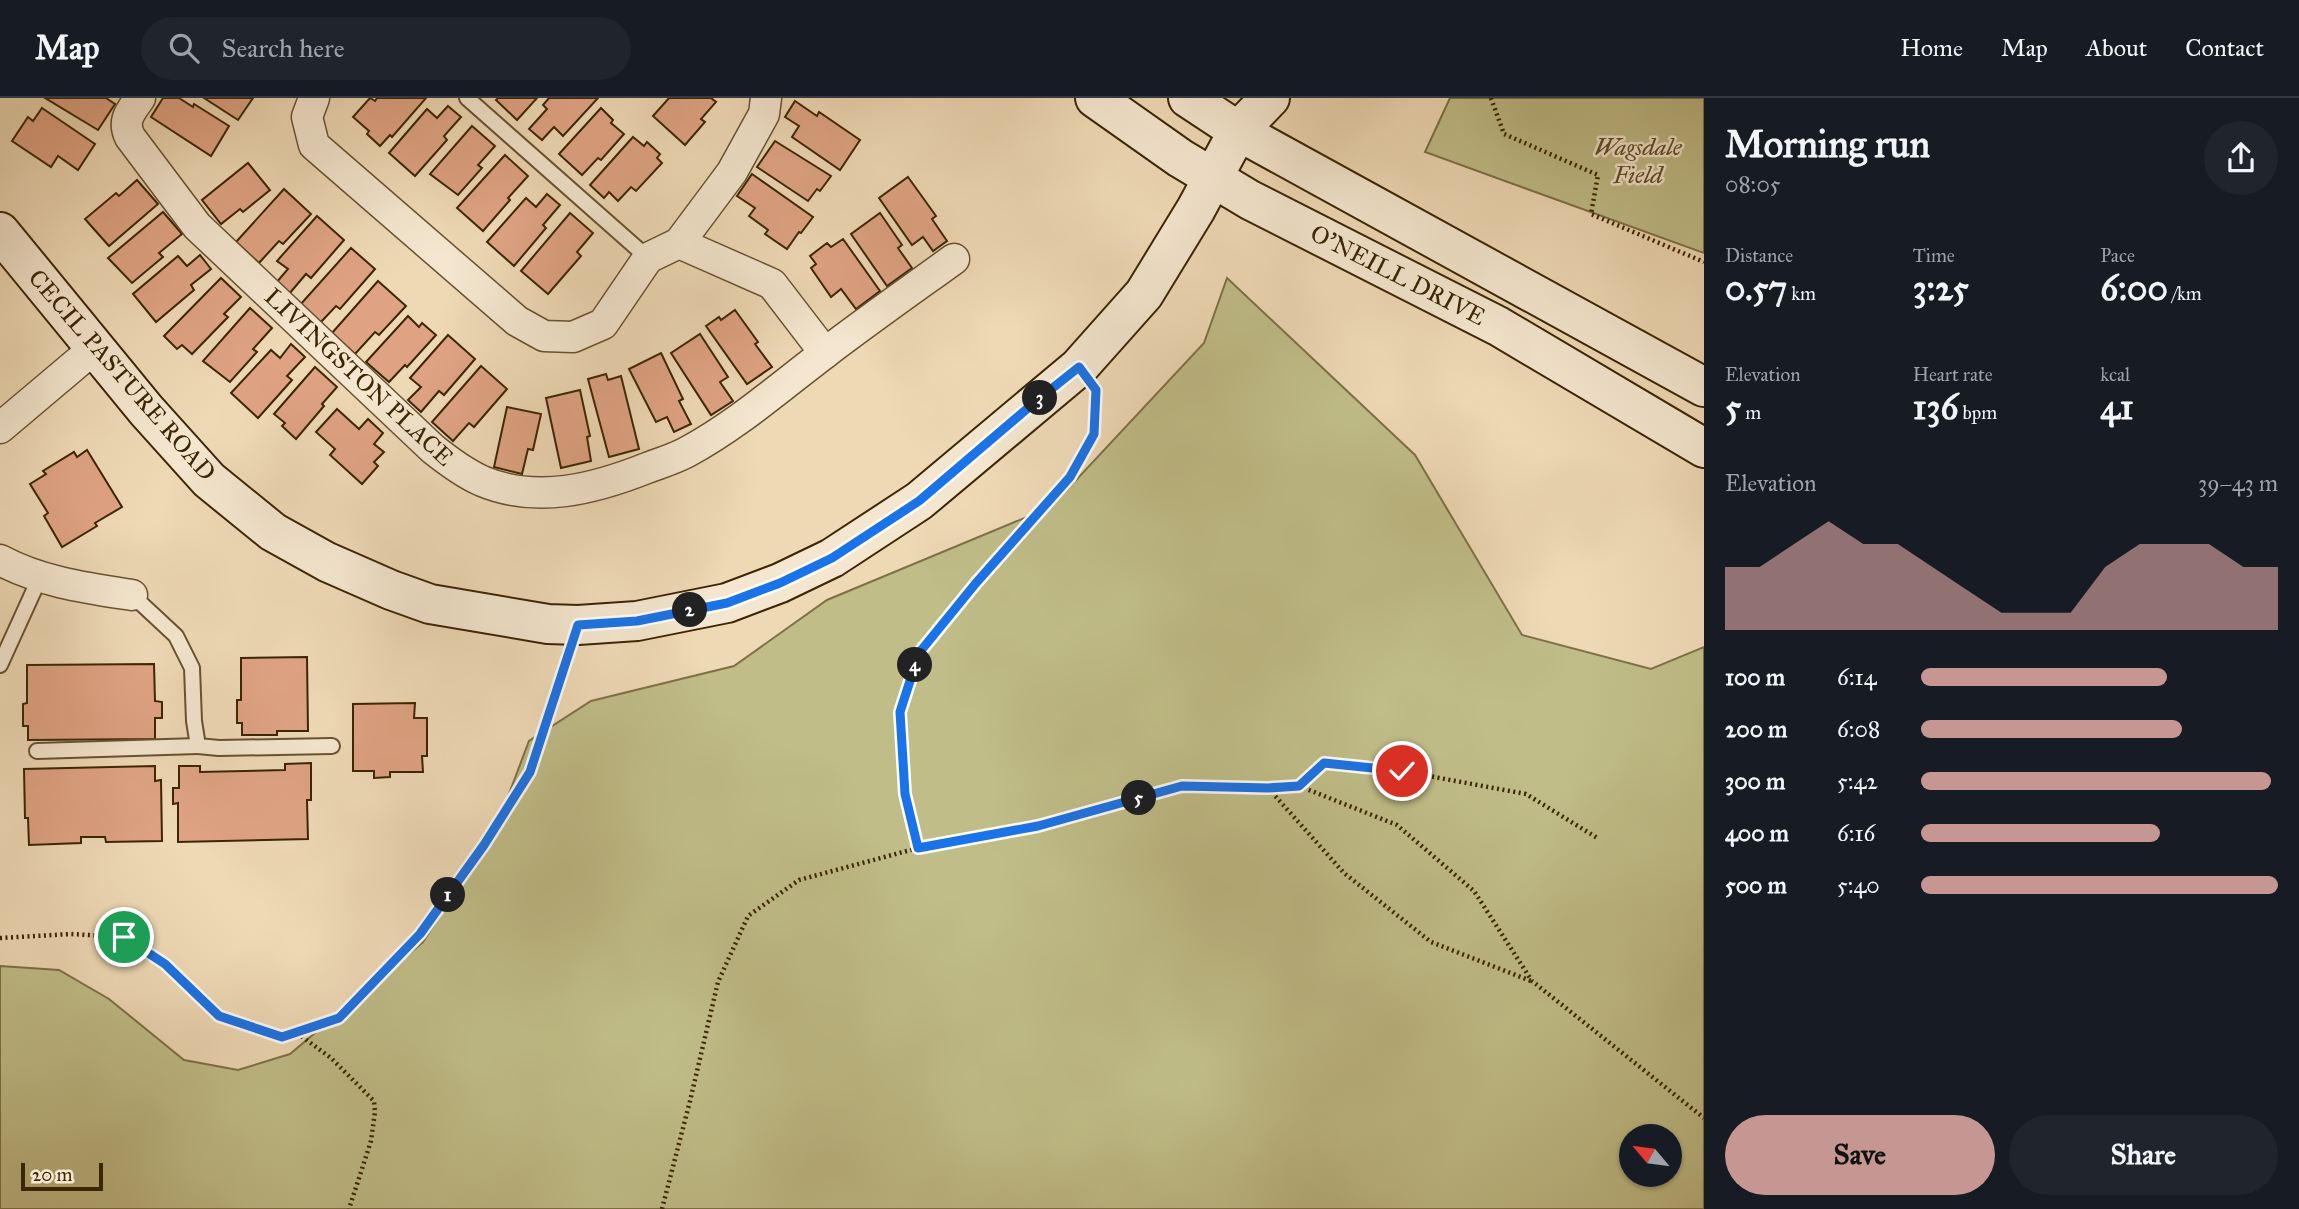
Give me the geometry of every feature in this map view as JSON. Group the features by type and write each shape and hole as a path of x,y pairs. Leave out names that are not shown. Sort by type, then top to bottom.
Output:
{"street":[{"name":"LIVINGSTON PLACE","path":"139,98 126,118 125,128 197,226 433,449 482,481 514,490 548,492 584,489 685,453 747,414 954,259"},
{"path":"314,98 307,117 314,145 517,321 544,336 573,337 603,324 648,258 679,243 732,172 764,114 766,98"},
{"name":"O'NEILL DRIVE","path":"1095,98 1180,158 1250,200 1498,326 1704,448"},
{"name":"O'NEILL DRIVE","path":"1188,98 1240,114 1704,387"},
{"name":"CECIL PASTURE ROAD","path":"0,232 146,410 209,480 273,532 327,562 430,604 523,620 578,625 637,621 727,603 780,583 832,558 919,501 1079,367 1144,294 1214,178 1240,114 1270,98"},
{"path":"679,243 772,284 825,353"},
{"path":"0,428 96,346"},
{"path":"0,560 63,585 132,595"}],"lane":[{"path":"467,98 648,258"},
{"path":"0,665 40,576"},
{"path":"132,595 176,636 192,667 198,746"},
{"path":"37,751 198,746 332,746"}],"path":[{"path":"1492,98 1504,134 1598,175 1591,214 1704,262"},
{"path":"918,848 905,794 900,712 919,653 976,583 1070,477 1094,434 1096,390 1079,367"},
{"path":"0,938 71,934 124,937 165,964 219,1016 282,1037 339,1018 420,934 484,845 530,772 578,625"},
{"path":"1299,786 1324,763 1402,771 1526,794 1599,839"},
{"path":"662,1209 718,982 748,916 799,880 918,848 1038,826 1182,786 1299,786 1397,825 1474,891 1532,981"},
{"path":"1268,788 1344,873 1431,942 1532,981 1704,1118"},
{"path":"296,1032 331,1059 374,1101 371,1141 349,1209"}],"green space":[{"name":"Wagsdale Field","path":"1450,98 1704,98 1704,253 1425,152"},
{"path":"1227,278 1415,455 1522,635 1651,669 1704,647 1704,1209 0,1209 0,966 59,970 109,999 184,1060 238,1070 290,1054 423,942 496,828 529,741 591,701 734,666 827,600 1051,507 1204,343"}],"building":[{"path":"45,98 106,98 115,104 98,130"},
{"path":"163,98 179,98 193,107 194,104 229,126 211,156 151,117"},
{"path":"204,98 253,98 238,120"},
{"path":"370,98 375,101 377,98 426,98 392,137 390,135 380,146 367,134 369,131 353,117"},
{"path":"537,98 517,120 496,100"},
{"path":"549,98 598,98 563,136 554,127 542,140 529,129 547,109 543,105"},
{"path":"669,98 711,98 716,102 701,119 705,122 685,145 653,116"},
{"path":"795,101 817,116 819,112 860,140 840,170 792,137 799,126 785,117"},
{"path":"448,106 461,117 444,136 447,140 415,176 389,153 427,109 437,118"},
{"path":"42,108 95,144 78,170 58,156 51,167 12,141 28,117 33,121"},
{"path":"601,108 613,120 611,123 624,134 601,160 598,158 582,175 559,154"},
{"path":"472,126 495,146 478,165 482,168 458,195 430,174"},
{"path":"633,137 644,146 647,142 660,154 657,158 662,163 636,191 631,187 618,201 609,192 604,198 590,185"},
{"path":"775,141 831,176 808,201 757,167"},
{"path":"505,155 528,176 483,231 457,208"},
{"path":"248,163 270,190 243,212 240,209 221,224 202,200"},
{"path":"752,174 813,217 787,249 765,234 768,230 749,216 755,208 737,196"},
{"path":"908,177 936,216 932,219 947,241 933,251 923,237 912,245 879,198"},
{"path":"137,180 158,204 109,246 85,219 116,193 119,196"},
{"path":"284,189 311,214 283,244 279,241 259,263 236,242"},
{"path":"547,194 560,205 543,225 546,228 514,266 487,242 526,198 536,207"},
{"path":"163,212 182,234 159,253 163,257 132,283 108,258"},
{"path":"570,213 593,233 577,252 581,256 548,294 521,271"},
{"path":"880,213 902,245 898,248 912,268 887,286 851,234"},
{"path":"317,216 344,240 311,278 306,274 289,294 276,283 288,269 277,261"},
{"path":"843,239 880,291 856,309 841,289 831,297 811,268 816,264 810,256 827,243 831,247"},
{"path":"351,248 375,269 340,309 336,306 320,323 300,305"},
{"path":"200,255 211,269 191,285 194,290 156,322 133,294 178,256 187,266"},
{"path":"221,278 241,297 224,314 228,317 192,354 182,345 177,349 164,336"},
{"path":"378,281 406,306 379,335 375,332 355,354 332,333"},
{"path":"250,308 272,328 253,349 257,352 230,382 203,361"},
{"path":"735,310 772,367 747,384 706,326"},
{"path":"408,316 419,327 422,323 436,335 407,367 405,365 389,382 366,362"},
{"path":"700,334 728,377 720,382 733,401 711,415 671,353"},
{"path":"448,335 475,359 444,395 439,391 421,412 408,400 421,387 410,378"},
{"path":"291,344 305,357 287,376 292,380 258,418 231,393 271,350 280,358"},
{"path":"661,353 683,399 679,401 691,424 674,432 667,417 656,422 629,369"},
{"path":"481,366 507,389 474,427 469,423 453,441 432,422"},
{"path":"315,367 337,387 296,439 282,426 285,423 274,414"},
{"path":"606,374 608,380 621,376 639,449 609,457 588,379"},
{"path":"580,390 590,436 587,437 591,461 561,468 546,398"},
{"path":"507,407 541,414 533,450 528,449 522,474 494,467"},
{"path":"337,409 359,429 368,419 383,433 374,444 384,452 374,462 378,466 362,484 330,455 335,449 316,432"},
{"path":"87,450 122,507 62,547 44,516 48,513 30,484 46,474 43,471 74,452 77,457"},
{"path":"307,657 308,731 277,731 277,735 242,735 242,723 237,723 237,700 241,700 241,658"},
{"path":"154,664 155,701 162,702 162,718 155,718 155,739 28,740 28,726 23,726 23,704 27,703 27,665"},
{"path":"415,703 414,718 427,718 427,756 422,756 423,772 390,772 390,777 374,778 374,771 353,771 353,704"},
{"path":"311,763 311,800 307,800 308,839 178,842 178,803 173,804 173,788 179,788 179,766 200,766 200,772 285,770 285,764"},
{"path":"155,766 155,781 161,780 162,841 106,842 105,837 81,837 81,843 29,845 28,818 25,818 24,769"}],"route":[{"path":"124,937 165,964 219,1016 282,1037 339,1018 420,934 484,845 530,772 578,625 637,621 727,603 780,583 832,558 919,501 1079,367 1096,390 1094,434 1070,477 976,583 919,653 900,712 905,794 918,848 1038,826 1182,786 1299,786 1324,763 1402,771"}]}
